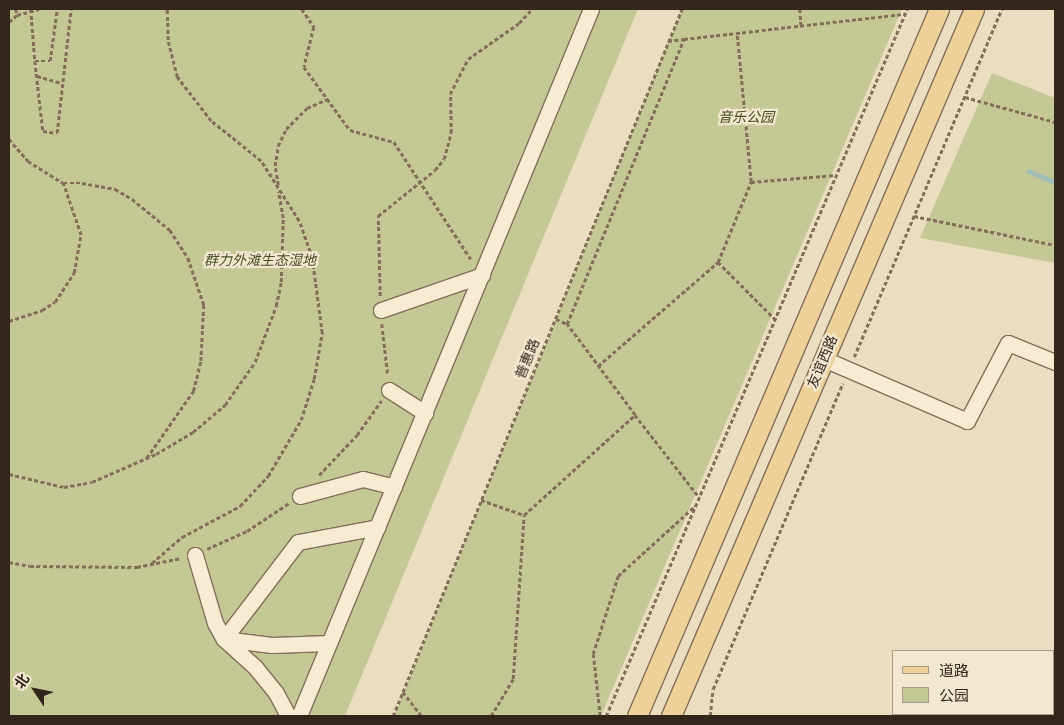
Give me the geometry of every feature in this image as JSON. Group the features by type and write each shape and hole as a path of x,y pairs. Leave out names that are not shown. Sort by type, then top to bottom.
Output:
{"main road":[{"path":"637,716 939,9"},
{"name":"友谊西路","path":"671,716 974,9"}],"street":[{"path":"299,716 591,9"},
{"path":"381,310 482,275"},
{"path":"824,360 967,422 1008,343 1055,362"},
{"path":"389,390 424,413"},
{"path":"300,496 363,479 394,487"},
{"path":"224,640 298,542 378,527"},
{"path":"195,555 215,622 224,640 255,667 276,694 288,716"},
{"path":"224,640 272,645 329,643"}],"path":[{"path":"16,9 17,15"},
{"path":"9,22 17,15 39,9"},
{"path":"34,61 50,61 57,9"},
{"path":"31,10 34,61 43,131 57,133 61,83 71,9"},
{"path":"151,564 182,537 240,506 268,476 301,420 314,379 322,333 320,302 312,258 299,221 260,161 211,121 177,77 168,40 167,9"},
{"path":"302,9 314,27 304,67 350,130 394,142 422,181 482,275"},
{"path":"9,562 78,568 151,564 195,555 247,531 300,496 357,436 389,390 381,310 378,216 435,170 450,145 450,94 461,70 477,51 519,23 532,9"},
{"name":"普惠路","path":"393,716 682,9"},
{"path":"800,9 801,26"},
{"path":"606,716 907,9"},
{"path":"710,716 713,689 1002,9"},
{"path":"668,41 904,14"},
{"path":"598,366 718,262 751,182 737,33"},
{"path":"567,324 684,39"},
{"path":"37,76 61,83"},
{"path":"965,97 1055,122"},
{"path":"9,474 64,487 92,482 147,459 193,432 225,405 255,362 272,322 281,282 283,218 275,166 278,146 286,129 307,108 328,99"},
{"path":"9,139 28,161 63,183 82,182 115,190 132,199 170,230 197,278 204,305 204,331 194,391 147,459"},
{"path":"751,182 836,174"},
{"path":"9,321 42,310 55,302 74,273 81,235 63,183"},
{"path":"914,216 1055,245"},
{"path":"718,262 775,319"},
{"path":"556,319 567,324 634,415 699,497"},
{"path":"491,716 513,679 524,515 634,415"},
{"path":"482,500 524,515"},
{"path":"600,716 593,654 618,576 696,504"},
{"path":"403,692 422,716"}],"green space":[{"name":"群力外滩生态湿地","path":"9,9 638,9 345,716 9,716"},
{"name":"音乐公园","path":"682,9 902,9 601,716 394,716"},
{"path":"992,73 1055,98 1055,263 920,238"}],"waterway":[{"path":"1029,171 1055,182"}]}
